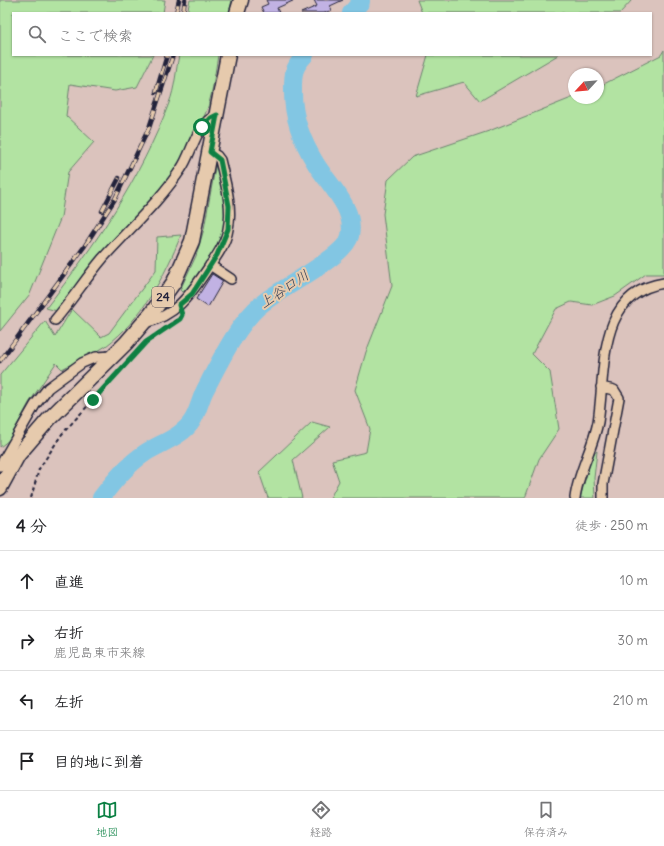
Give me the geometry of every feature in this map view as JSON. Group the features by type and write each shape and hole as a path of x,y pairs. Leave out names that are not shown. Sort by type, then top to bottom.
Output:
{"main road":[{"path":"238,12 241,0"},
{"name":"24","path":"0,488 18,455 40,429 143,323 174,282 192,241 228,56"}],"street":[{"path":"55,320 103,259 156,202 182,169 202,127 211,118 217,115"},
{"path":"143,323 164,316 192,294 226,239 229,219 227,192 220,160 210,152"},
{"path":"210,265 231,279"},
{"path":"575,498 598,422 606,349 613,322 618,310 632,296 653,285 664,283"},
{"path":"0,466 35,405 48,388 82,363 96,357 112,356"},
{"path":"601,386 614,390 619,398 603,484 603,498"}],"path":[{"path":"31,498 39,470 62,434 146,342 180,319 182,315 179,305"}],"green space":[{"path":"0,0 165,0 163,12 12,12 12,56 152,56 137,87 115,91 70,84 66,116 94,142 68,172 61,217 30,294 0,331"},
{"path":"190,0 232,0 229,12 187,12"},
{"path":"417,0 632,0 621,12 422,12"},
{"path":"664,50 664,274 646,274 615,296 592,305 571,302 556,309 532,354 550,372 559,429 539,459 525,498 330,498 339,481 332,460 366,452 370,429 355,390 366,352 392,286 383,214 388,180 412,157 489,131 568,99 568,104 604,104 604,84 661,55"},
{"path":"179,56 218,56 213,88 208,107 195,135 167,180 57,311 46,308 82,260 131,184 158,131 174,85"},
{"path":"428,56 556,56 480,101 464,82 416,96"},
{"path":"216,163 225,209 222,236 215,251 184,294 180,290 196,256 204,229"},
{"path":"181,235 160,281 131,323 106,346 96,352 62,369 56,363 29,403 9,440 0,447 0,375 45,321 55,337 72,309 101,337 109,333 156,270 157,237"},
{"path":"312,422 330,427 293,460 302,498 268,498 259,472"},
{"path":"597,451 594,478 595,498 580,498 592,455"}],"building":[{"path":"266,0 295,0 277,8 279,12 264,12 261,7 268,4"},
{"path":"314,0 343,0 330,6 332,10 327,12 303,12 317,6"},
{"path":"212,274 223,281 208,307 196,299"}],"waterway":[{"name":"上谷口川","path":"352,12 361,2 361,0"},
{"name":"上谷口川","path":"101,498 116,479 132,463 145,453 177,435 188,426 194,417 205,390 223,355 238,331 254,311 272,296 312,271 337,253 346,244 350,236 351,226 345,207 311,156 297,121 293,102 293,77 295,68 304,56"}],"railway":[{"path":"176,12 179,0"},
{"path":"183,12 185,0"},
{"path":"156,92 167,56"},
{"path":"0,361 84,247 115,199 149,128 173,56"},
{"path":"102,211 119,178"}],"route":[{"path":"93,400 146,342 180,319 182,315 179,305 192,294 226,239 229,219 227,192 220,160 217,156 210,152 217,115 211,118 202,127"}]}
